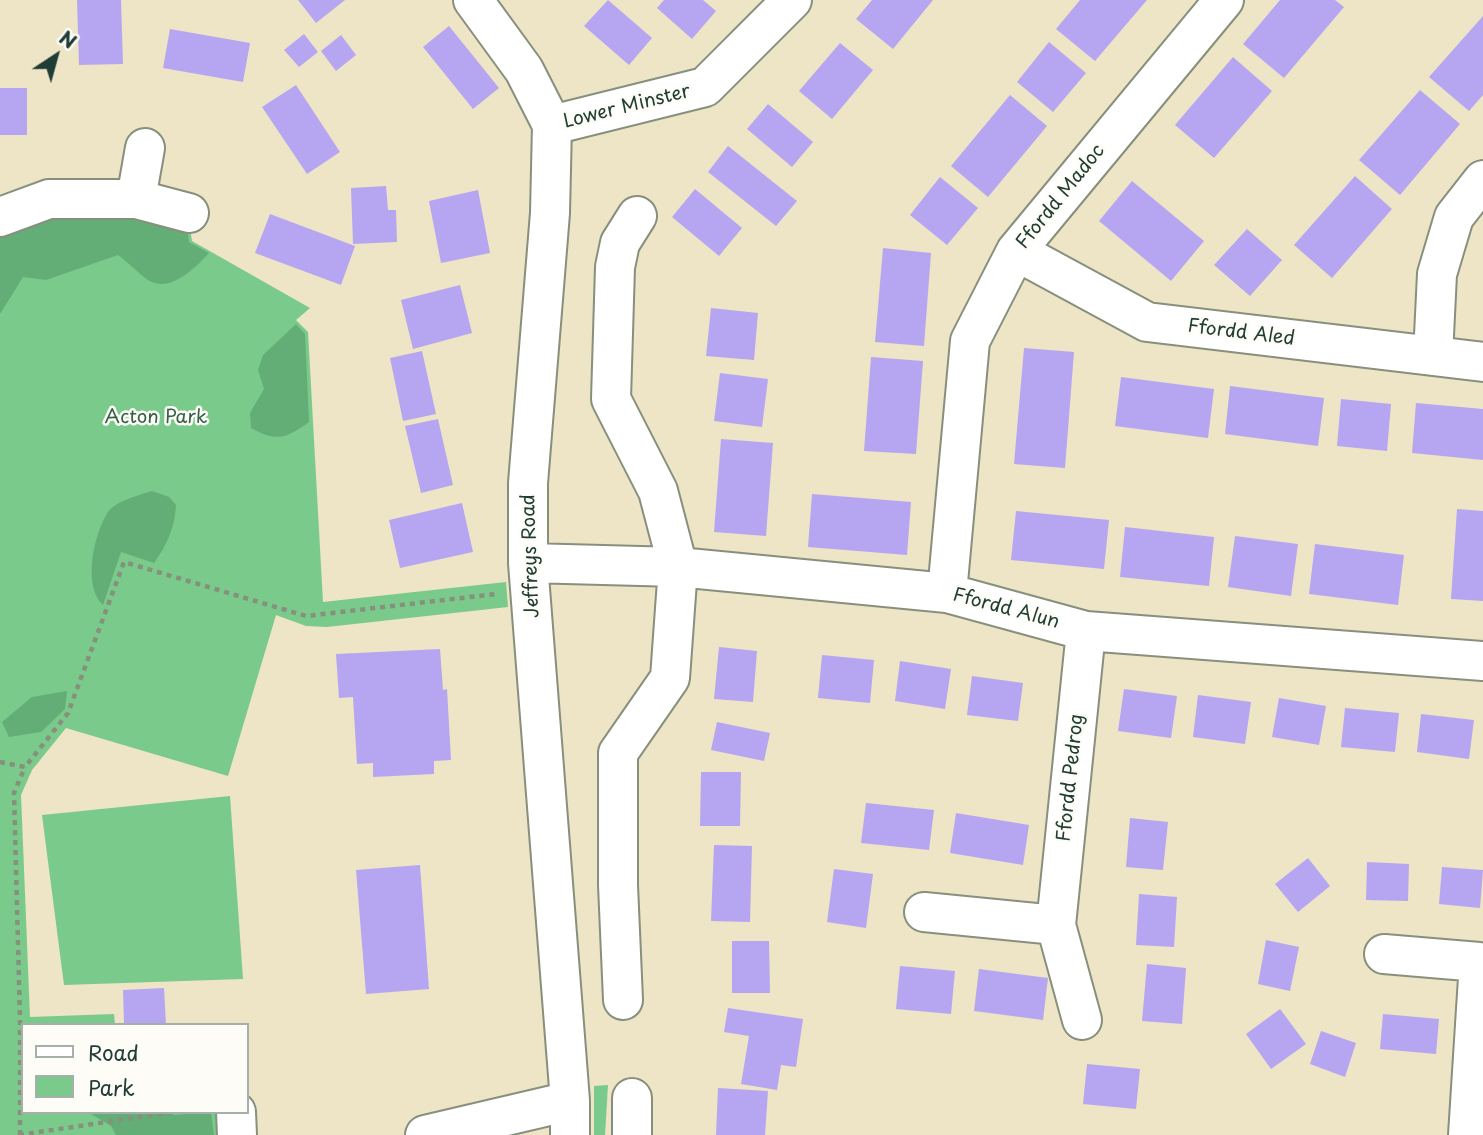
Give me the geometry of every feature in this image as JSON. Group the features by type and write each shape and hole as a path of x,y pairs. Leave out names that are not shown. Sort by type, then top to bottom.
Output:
{"street":[{"name":"Jeffreys Road","path":"473,0 524,70 552,125 550,213 528,483 529,576 570,1118"},
{"name":"Lower Minster","path":"552,125 705,87 792,0"},
{"name":"Ffordd Madoc","path":"947,593 970,341 1016,251 1224,0"},
{"path":"136,199 145,148"},
{"path":"1433,356 1437,274 1450,228 1454,217 1483,180"},
{"path":"0,217 49,199 136,199 189,213"},
{"path":"623,1000 618,885 618,753 670,678 678,567 658,491 611,399 615,267 620,243 637,216"},
{"name":"Ffordd Aled","path":"1016,251 1147,322 1483,362"},
{"name":"Ffordd Alun","path":"529,576 678,567 947,593 1086,631 1483,661"},
{"name":"Ffordd Pedrog","path":"1082,1020 1056,925 1086,631"},
{"path":"924,912 1056,925"},
{"path":"1384,954 1481,962 1468,1135"},
{"path":"236,1114 237,1135"},
{"path":"425,1135 570,1118"}],"path":[{"path":"161,1114 20,1135 14,793 25,767 68,713 124,562 306,616 529,576"},
{"path":"0,762 25,767"}],"green space":[{"name":"Acton Park","path":"57,215 189,222 192,241 310,308 296,320 308,332 323,602 506,582 508,607 327,627 306,626 276,615 228,776 66,728 32,770 21,795 30,1017 114,1014 115,1023 21,1023 21,1114 216,1114 218,1135 0,1135 0,229"},
{"path":"127,217 187,224 189,242 209,253 182,277 165,284 148,280 118,255 46,280 23,277 0,314 0,233 33,221"},
{"path":"296,324 305,334 309,422 287,435 274,437 251,428 250,413 264,389 258,370 263,355"},
{"path":"152,491 169,497 176,505 170,536 154,563 121,552 103,605 93,585 92,559 103,521 116,505"},
{"path":"67,691 65,709 41,732 9,737 2,722 32,697"},
{"path":"230,796 243,979 64,985 42,815"},
{"path":"608,1085 605,1135 594,1135 594,1086"},
{"path":"91,1114 211,1114 214,1135 116,1135 111,1126"}],"building":[{"path":"77,0 121,0 123,64 79,65"},
{"path":"298,0 345,0 316,23"},
{"path":"608,0 652,38 629,65 584,26"},
{"path":"664,0 703,0 716,11 692,39 657,8"},
{"path":"872,0 933,0 893,49 856,19"},
{"path":"1080,0 1147,0 1095,61 1056,29"},
{"path":"1280,0 1335,0 1344,7 1284,78 1243,44"},
{"path":"1483,16 1483,95 1469,111 1429,77"},
{"path":"449,26 499,88 473,109 423,47"},
{"path":"170,29 250,43 243,82 163,68"},
{"path":"304,34 318,52 299,67 284,50"},
{"path":"341,35 356,55 336,71 321,51"},
{"path":"1049,42 1086,73 1053,112 1017,82"},
{"path":"840,43 873,70 832,119 799,91"},
{"path":"1233,57 1272,91 1214,158 1175,125"},
{"path":"296,85 340,152 307,174 262,107"},
{"path":"0,88 27,88 27,135 0,135"},
{"path":"1420,90 1460,124 1400,195 1359,160"},
{"path":"1010,95 1047,126 988,197 951,166"},
{"path":"768,104 813,142 792,167 747,129"},
{"path":"728,146 797,201 776,226 708,172"},
{"path":"1355,176 1392,209 1332,278 1294,245"},
{"path":"940,177 978,208 947,245 910,215"},
{"path":"1132,181 1204,241 1171,281 1099,221"},
{"path":"386,186 388,210 396,210 397,242 353,244 351,188"},
{"path":"695,189 742,228 719,256 672,217"},
{"path":"478,190 490,253 441,263 429,201"},
{"path":"270,214 355,246 341,285 255,253"},
{"path":"1247,229 1282,260 1250,296 1214,265"},
{"path":"883,248 931,253 924,346 875,342"},
{"path":"460,285 472,333 413,349 401,300"},
{"path":"711,308 758,313 754,360 706,356"},
{"path":"1024,348 1074,352 1065,468 1014,464"},
{"path":"422,351 436,414 403,421 390,358"},
{"path":"871,357 923,361 916,454 864,451"},
{"path":"720,373 768,379 762,427 714,421"},
{"path":"1121,377 1214,389 1208,438 1115,426"},
{"path":"1230,386 1324,398 1318,446 1225,434"},
{"path":"1341,399 1391,404 1387,451 1337,446"},
{"path":"1416,403 1483,409 1483,460 1412,453"},
{"path":"438,419 453,485 421,493 405,426"},
{"path":"721,439 773,443 766,536 714,532"},
{"path":"812,494 911,502 907,555 808,547"},
{"path":"462,503 473,552 400,568 389,520"},
{"path":"1457,509 1483,511 1483,601 1451,599"},
{"path":"1016,511 1109,520 1104,569 1011,560"},
{"path":"1125,527 1214,537 1209,586 1120,577"},
{"path":"1235,536 1298,544 1291,596 1228,587"},
{"path":"1315,544 1404,555 1398,605 1309,594"},
{"path":"719,647 757,651 753,702 714,699"},
{"path":"440,649 443,690 447,689 451,760 434,761 434,774 373,777 373,763 357,764 353,697 339,698 336,654"},
{"path":"822,655 874,660 870,703 818,698"},
{"path":"900,661 951,669 945,709 895,701"},
{"path":"972,676 1023,683 1018,721 967,715"},
{"path":"1124,689 1177,696 1171,738 1118,731"},
{"path":"1198,695 1251,702 1245,744 1193,737"},
{"path":"1279,698 1326,706 1319,745 1272,737"},
{"path":"1345,708 1399,713 1395,752 1341,747"},
{"path":"1421,714 1474,720 1469,759 1417,752"},
{"path":"717,722 770,733 764,761 711,750"},
{"path":"701,772 741,772 740,826 700,826"},
{"path":"866,803 934,810 929,850 861,843"},
{"path":"956,813 1029,825 1023,865 950,853"},
{"path":"1130,818 1168,822 1163,870 1126,867"},
{"path":"714,845 752,846 750,922 711,921"},
{"path":"1308,858 1330,886 1298,912 1275,884"},
{"path":"1367,862 1409,864 1408,901 1366,900"},
{"path":"420,865 429,989 366,994 356,870"},
{"path":"1442,867 1483,870 1480,908 1439,904"},
{"path":"834,869 873,874 866,928 827,922"},
{"path":"1139,894 1177,897 1174,947 1136,945"},
{"path":"1266,940 1299,947 1290,991 1258,984"},
{"path":"732,941 769,941 770,993 732,993"},
{"path":"1147,964 1186,968 1182,1024 1142,1021"},
{"path":"900,966 955,971 951,1014 896,1009"},
{"path":"979,969 1048,978 1043,1020 974,1011"},
{"path":"164,988 166,1023 124,1023 123,990"},
{"path":"728,1008 803,1019 796,1067 781,1065 777,1090 741,1084 749,1036 724,1032"},
{"path":"1280,1009 1306,1044 1271,1069 1246,1034"},
{"path":"1383,1014 1439,1019 1436,1054 1380,1049"},
{"path":"1321,1031 1356,1043 1345,1077 1310,1064"},
{"path":"1087,1064 1140,1069 1136,1109 1083,1104"},
{"path":"718,1088 768,1091 765,1135 716,1135"}]}
